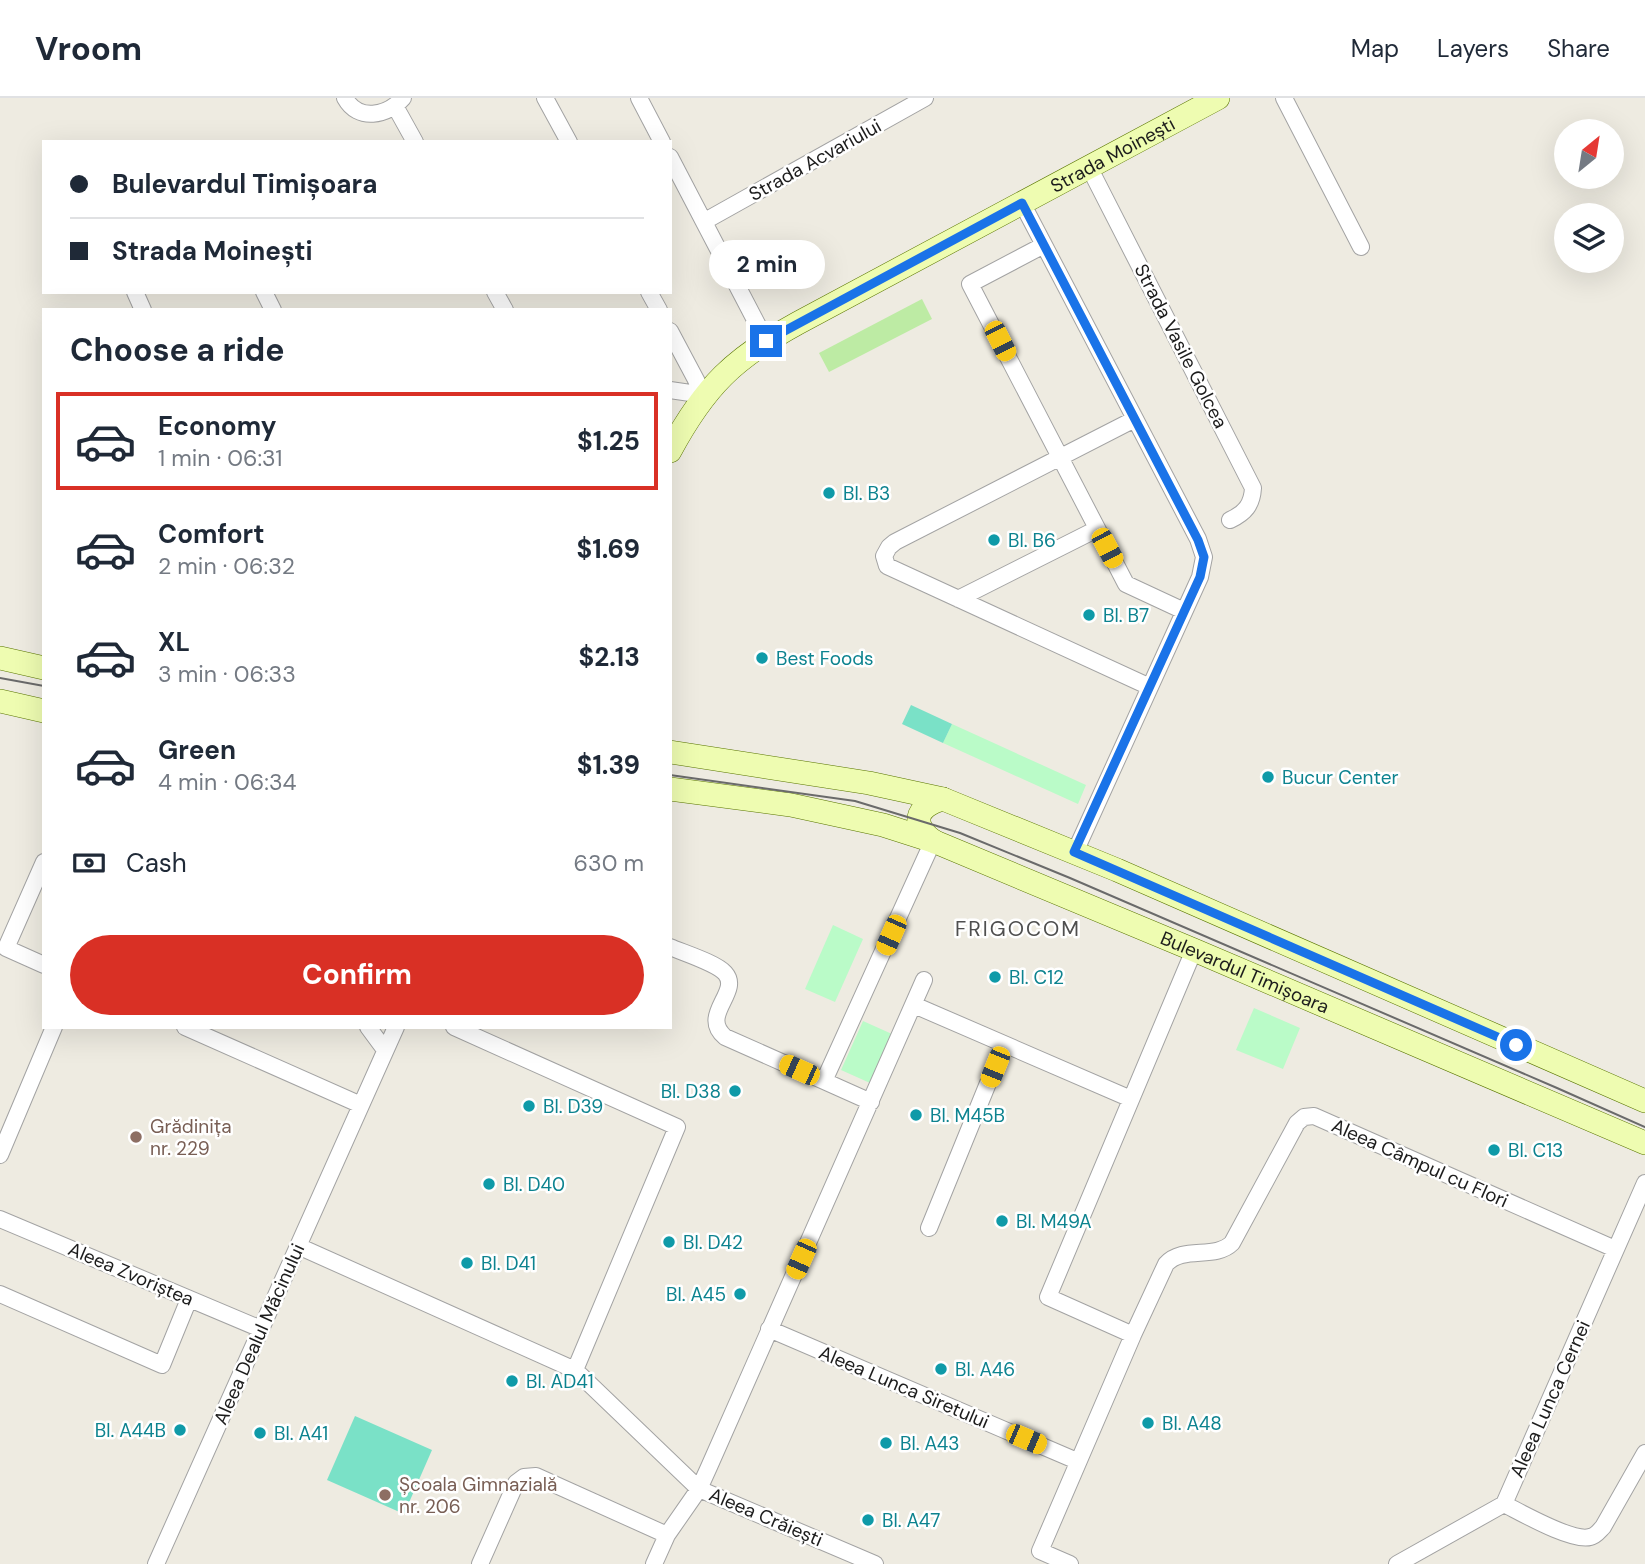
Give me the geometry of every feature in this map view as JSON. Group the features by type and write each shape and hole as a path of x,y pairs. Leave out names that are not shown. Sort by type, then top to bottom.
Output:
{"main road":[{"name":"Strada Moinești","path":"672,448 704,395 726,372 766,341 1218,98"},
{"path":"0,658 42,668"},
{"path":"0,701 42,712"},
{"path":"0,716 42,713"},
{"path":"672,752 889,786 943,799 1074,852 1645,1101"},
{"path":"839,815 849,810 855,802 855,791 846,779"},
{"name":"Bulevardul Timișoara","path":"672,789 760,800 839,815 933,841 1645,1143"},
{"path":"933,841 922,830 920,814 927,805 943,799"}],"street":[{"path":"345,98 354,110 360,113 381,112 399,102 414,140"},
{"path":"545,98 568,140"},
{"path":"639,98 661,140"},
{"name":"Strada Acvariului","path":"705,221 925,98"},
{"path":"1284,98 1361,247"},
{"path":"672,161 766,341"},
{"name":"Strada Vasile Golcea","path":"1089,167 1253,488 1244,512 1230,520"},
{"path":"1022,203 1202,548 1203,566 1074,852"},
{"path":"1044,246 970,284 1126,584 1184,611"},
{"path":"672,335 704,395"},
{"path":"672,390 704,395"},
{"path":"1135,419 895,542 884,556 887,566 1150,687"},
{"path":"958,599 1097,529"},
{"path":"824,1081 933,841"},
{"path":"42,867 6,948 42,964"},
{"path":"672,948 715,966 729,979 715,1025 724,1037 871,1102"},
{"path":"1133,1335 1048,1297 1194,950"},
{"path":"654,1564 667,1535 699,1489 924,981"},
{"path":"914,1005 1131,1099"},
{"path":"0,1155 53,1029"},
{"path":"190,1029 361,1105"},
{"path":"369,1029 385,1051"},
{"name":"Aleea Dealul Măcinului","path":"156,1564 395,1029"},
{"path":"458,1029 677,1127 575,1370"},
{"path":"929,1228 1004,1044"},
{"name":"Aleea Câmpul cu Flori","path":"1070,1564 1040,1550 1166,1264 1171,1258 1179,1256 1225,1250 1233,1243 1297,1123 1304,1116 1314,1116 1615,1250"},
{"name":"Aleea Lunca Cernei","path":"1504,1504 1645,1183"},
{"name":"Aleea Zvoriștea","path":"0,1219 261,1329"},
{"name":"Aleea Crăiești","path":"298,1246 575,1370 699,1489 875,1564"},
{"path":"0,1295 162,1365 190,1299"},
{"name":"Aleea Lunca Siretului","path":"769,1329 1077,1461"},
{"path":"1397,1564 1504,1504 1566,1535 1589,1538 1603,1527 1645,1453"},
{"path":"480,1564 516,1483 524,1477 536,1476 667,1535"}],"green space":[{"path":"922,299 932,319 829,372 819,353"},
{"path":"911,705 952,724 943,743 902,724"},
{"path":"952,724 1086,785 1078,804 943,743"},
{"path":"833,925 863,939 835,1002 805,989"},
{"path":"1254,1008 1300,1028 1283,1069 1236,1050"},
{"path":"863,1021 892,1034 870,1083 841,1070"},
{"path":"355,1416 432,1450 404,1514 327,1480"}],"tram line":[{"path":"0,678 42,686"},
{"path":"672,775 855,801 960,833 1645,1127"}],"place":[{"name":"Bl. B3","path":"829,493"},
{"name":"Bl. B6","path":"994,540"},
{"name":"Bl. B7","path":"1089,615"},
{"name":"Best Foods","path":"762,658"},
{"name":"Bucur Center","path":"1268,777"},
{"name":"Bl. C12","path":"995,977"},
{"name":"Bl. D38","path":"735,1091"},
{"name":"Bl. D39","path":"529,1106"},
{"name":"Bl. M45B","path":"916,1115"},
{"name":"Grădinița nr. 229","path":"136,1137"},
{"name":"Bl. C13","path":"1494,1150"},
{"name":"Bl. D40","path":"489,1184"},
{"name":"Bl. M49A","path":"1002,1221"},
{"name":"Bl. D42","path":"669,1242"},
{"name":"Bl. D41","path":"467,1263"},
{"name":"Bl. A45","path":"740,1294"},
{"name":"Bl. A46","path":"941,1369"},
{"name":"Bl. AD41","path":"512,1381"},
{"name":"Bl. A48","path":"1148,1423"},
{"name":"Bl. A44B","path":"180,1430"},
{"name":"Bl. A41","path":"260,1433"},
{"name":"Bl. A43","path":"886,1443"},
{"name":"Școala Gimnazială nr. 206","path":"385,1495"},
{"name":"Bl. A47","path":"868,1520"}],"district":[{"name":"FRIGOCOM","path":"1018,929"}],"route":[{"path":"766,341 1022,203 1198,540 1204,557 1200,577 1074,852 1516,1045"}]}
